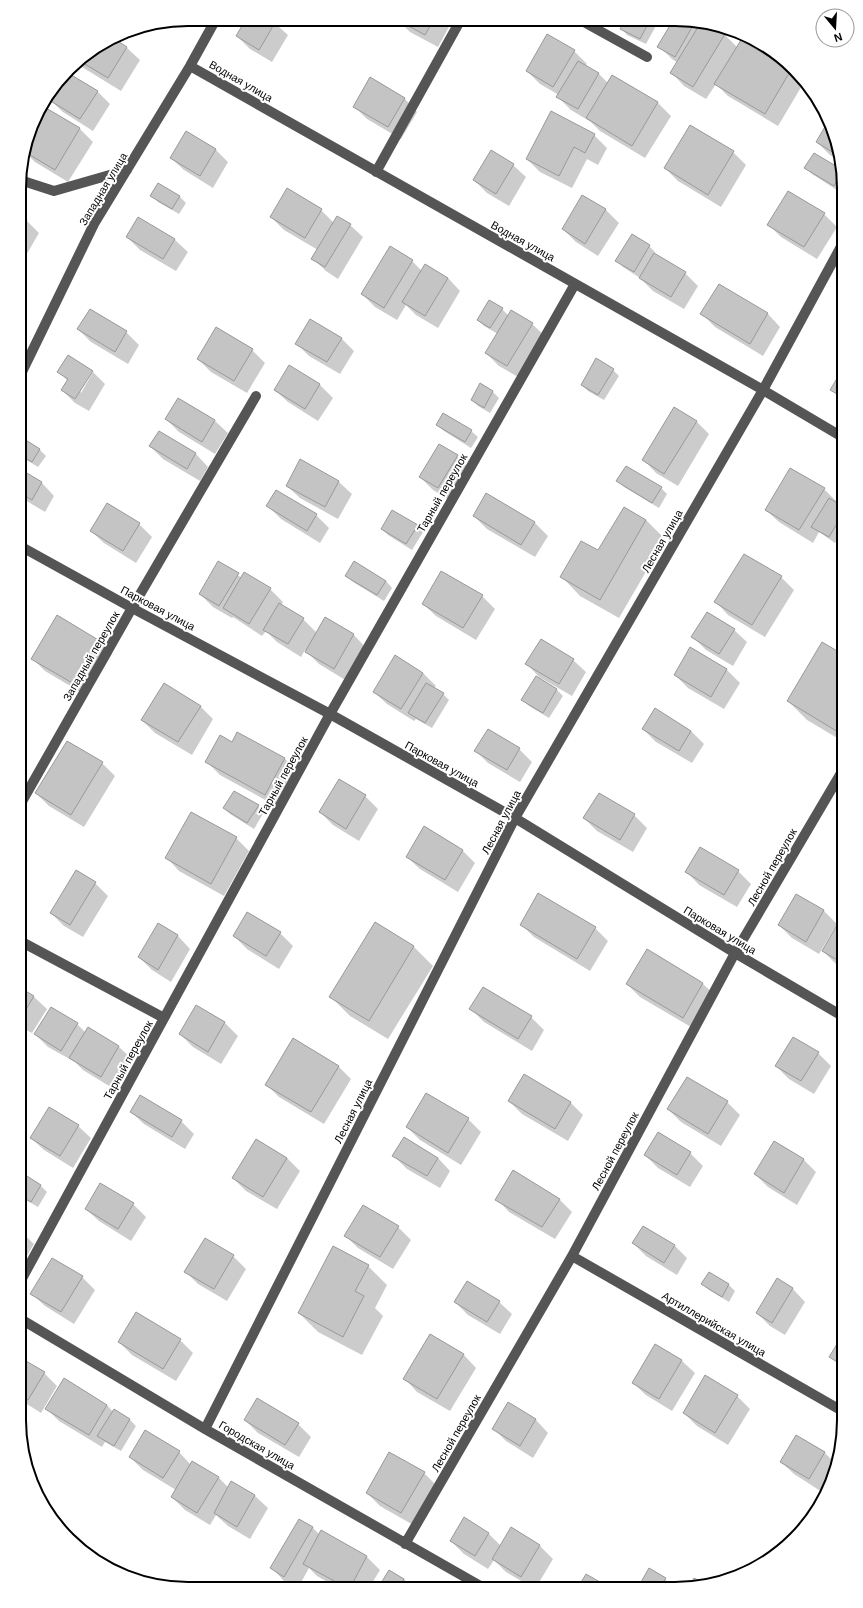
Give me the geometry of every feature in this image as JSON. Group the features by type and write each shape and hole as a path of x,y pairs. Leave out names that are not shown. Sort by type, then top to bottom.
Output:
{"street":[{"name":"Западная улица","path":"26,364 94,224 190,66 212,26"},
{"path":"376,172 457,26"},
{"path":"591,26 647,57"},
{"name":"Водная улица","path":"190,66 763,390 837,434"},
{"path":"26,182 54,191 127,170"},
{"name":"Лесная улица","path":"205,1429 515,818 763,390 837,254"},
{"name":"Тарный переулок","path":"26,1271 330,714 575,284"},
{"name":"Западный переулок","path":"26,794 132,608 256,396"},
{"name":"Парковая улица","path":"26,549 330,714 515,818 735,953 837,1013"},
{"name":"Лесной переулок","path":"405,1544 572,1256 735,953 837,780"},
{"path":"26,944 164,1018"},
{"name":"Артиллерийская улица","path":"572,1256 837,1408"},
{"name":"Городская улица","path":"26,1322 205,1429 473,1582"}],"building":[{"path":"242,26 273,26 259,50 236,36"},
{"path":"409,26 430,26 425,35"},
{"path":"622,26 647,26 640,39 620,29"},
{"path":"670,26 692,27 675,57 657,47"},
{"path":"698,27 725,34 693,87 670,73"},
{"path":"547,34 575,50 553,87 526,71"},
{"path":"741,40 773,59 789,74 765,114 714,84"},
{"path":"119,42 127,47 108,78 84,64 98,53"},
{"path":"578,61 599,73 578,109 556,97"},
{"path":"612,75 658,102 632,146 586,118"},
{"path":"72,76 98,91 80,119 51,101 66,81"},
{"path":"370,77 405,98 388,127 353,107"},
{"path":"47,109 80,128 55,170 30,155 38,126"},
{"path":"551,111 595,134 585,153 574,147 559,176 526,159"},
{"path":"690,125 734,151 708,195 664,168"},
{"path":"825,126 833,152 816,142"},
{"path":"186,131 216,149 200,176 170,158"},
{"path":"491,150 514,164 496,194 473,180"},
{"path":"814,153 836,166 837,181 834,186 804,168"},
{"path":"158,183 180,196 172,209 150,196"},
{"path":"287,188 322,209 305,238 270,217"},
{"path":"788,191 825,213 804,247 767,225"},
{"path":"582,195 606,209 585,244 562,229"},
{"path":"337,216 351,224 325,267 311,259"},
{"path":"138,217 175,239 163,259 126,237"},
{"path":"632,234 650,245 634,272 615,261"},
{"path":"390,246 413,260 384,308 361,294"},
{"path":"654,253 686,272 671,297 639,278"},
{"path":"425,264 448,278 425,316 402,302"},
{"path":"719,284 768,313 750,344 700,314"},
{"path":"489,300 503,308 490,328 477,320"},
{"path":"90,309 127,331 115,352 77,329"},
{"path":"511,310 533,323 507,366 485,353"},
{"path":"310,319 342,338 327,362 295,344"},
{"path":"216,327 253,349 234,381 197,359"},
{"path":"68,355 93,371 75,399 61,390 68,379 57,372"},
{"path":"596,358 614,369 598,395 581,385"},
{"path":"289,365 320,384 305,409 274,390"},
{"path":"837,378 837,394 830,390"},
{"path":"480,383 493,391 484,408 471,400"},
{"path":"178,398 215,420 202,442 165,419"},
{"path":"674,407 697,421 664,474 642,460"},
{"path":"443,413 472,430 465,442 436,425"},
{"path":"159,431 196,453 187,469 149,446"},
{"path":"26,440 40,449 32,462 26,458"},
{"path":"439,444 458,455 438,488 419,477"},
{"path":"300,459 339,481 325,507 286,486"},
{"path":"626,466 662,487 652,503 616,481"},
{"path":"790,468 825,488 799,530 765,510"},
{"path":"26,473 42,482 32,500 26,496"},
{"path":"276,490 317,514 307,531 266,506"},
{"path":"486,493 535,522 521,545 473,516"},
{"path":"829,498 837,503 837,524 829,537 811,527"},
{"path":"107,503 140,523 123,551 90,531"},
{"path":"624,507 646,520 600,600 560,577 581,541 598,550"},
{"path":"392,510 418,525 406,544 381,529"},
{"path":"744,554 782,576 752,625 714,602"},
{"path":"218,561 239,573 219,606 199,594"},
{"path":"354,561 386,581 377,595 345,576"},
{"path":"441,571 483,595 463,628 422,604"},
{"path":"244,572 271,588 249,624 223,608"},
{"path":"279,603 304,618 288,644 263,630"},
{"path":"707,612 735,629 719,654 691,637"},
{"path":"57,615 100,641 74,684 31,659"},
{"path":"325,617 354,634 334,669 305,652"},
{"path":"541,639 574,659 559,684 525,664"},
{"path":"822,642 837,651 837,731 787,701"},
{"path":"690,647 727,669 711,697 674,675"},
{"path":"395,655 423,673 401,709 373,692"},
{"path":"536,676 557,689 543,713 521,700"},
{"path":"164,683 201,706 178,742 141,720"},
{"path":"426,683 444,693 425,723 408,713"},
{"path":"655,708 691,731 679,751 642,729"},
{"path":"488,729 520,748 507,770 474,751"},
{"path":"237,732 285,758 265,795 205,762 220,735 232,742"},
{"path":"67,741 103,762 71,815 35,793"},
{"path":"339,779 366,795 346,829 319,812"},
{"path":"234,791 259,805 247,823 223,808"},
{"path":"599,793 635,814 620,840 583,818"},
{"path":"191,812 237,837 211,884 165,858"},
{"path":"424,826 463,850 445,880 406,857"},
{"path":"700,847 739,870 724,895 685,872"},
{"path":"76,870 96,882 70,925 50,913"},
{"path":"538,893 596,927 577,959 520,925"},
{"path":"796,894 824,910 806,942 778,925"},
{"path":"247,912 281,932 266,956 233,936"},
{"path":"375,922 414,946 369,1021 329,997"},
{"path":"158,923 178,935 158,970 138,957"},
{"path":"837,925 837,960 822,951"},
{"path":"647,949 703,983 683,1018 626,984"},
{"path":"483,987 532,1016 518,1039 469,1009"},
{"path":"26,991 34,996 26,1009"},
{"path":"196,1005 225,1022 208,1052 179,1034"},
{"path":"51,1007 78,1023 61,1051 34,1034"},
{"path":"88,1027 119,1046 101,1077 69,1058"},
{"path":"793,1037 819,1052 801,1081 775,1066"},
{"path":"293,1038 339,1066 311,1112 265,1085"},
{"path":"524,1074 571,1102 555,1129 508,1101"},
{"path":"687,1077 728,1101 708,1134 667,1109"},
{"path":"426,1093 469,1118 448,1153 406,1127"},
{"path":"140,1095 182,1120 172,1137 130,1112"},
{"path":"49,1107 79,1125 60,1156 30,1138"},
{"path":"658,1132 691,1152 677,1175 644,1155"},
{"path":"404,1137 438,1158 427,1176 392,1156"},
{"path":"256,1139 287,1158 263,1197 232,1178"},
{"path":"774,1141 804,1159 784,1193 754,1174"},
{"path":"513,1170 560,1199 542,1227 495,1200"},
{"path":"26,1175 41,1185 31,1202 26,1199"},
{"path":"100,1183 134,1203 118,1229 85,1209"},
{"path":"363,1205 399,1226 380,1257 344,1236"},
{"path":"643,1226 675,1245 664,1263 632,1243"},
{"path":"205,1238 234,1255 214,1289 184,1272"},
{"path":"333,1246 369,1265 355,1291 364,1296 343,1337 298,1313"},
{"path":"52,1258 83,1276 61,1312 30,1294"},
{"path":"709,1272 729,1284 722,1297 701,1284"},
{"path":"777,1278 793,1288 772,1323 756,1313"},
{"path":"467,1281 500,1301 487,1322 454,1302"},
{"path":"136,1312 181,1339 163,1369 118,1342"},
{"path":"430,1334 464,1354 437,1399 403,1379"},
{"path":"655,1344 682,1360 659,1399 632,1383"},
{"path":"837,1344 837,1362 829,1357"},
{"path":"26,1361 45,1372 28,1400 26,1399"},
{"path":"705,1375 738,1395 715,1433 683,1413"},
{"path":"64,1378 107,1405 89,1435 45,1409"},
{"path":"257,1398 299,1423 285,1445 244,1420"},
{"path":"508,1402 536,1419 520,1446 492,1429"},
{"path":"114,1409 130,1419 114,1446 97,1436"},
{"path":"145,1430 180,1451 163,1478 129,1457"},
{"path":"796,1435 825,1452 809,1479 780,1462"},
{"path":"389,1452 425,1472 401,1513 366,1493"},
{"path":"192,1461 219,1477 197,1513 171,1497"},
{"path":"231,1481 255,1495 237,1527 214,1513"},
{"path":"464,1517 489,1533 475,1556 450,1541"},
{"path":"299,1519 313,1527 284,1577 270,1568"},
{"path":"511,1527 540,1545 521,1577 492,1559"},
{"path":"321,1530 367,1556 353,1582 336,1582 303,1564"},
{"path":"649,1568 666,1578 663,1582 641,1582"},
{"path":"389,1570 404,1579 402,1582 382,1582"},
{"path":"586,1574 600,1582 581,1582"},
{"path":"694,1578 699,1580 696,1581 692,1581"}]}
